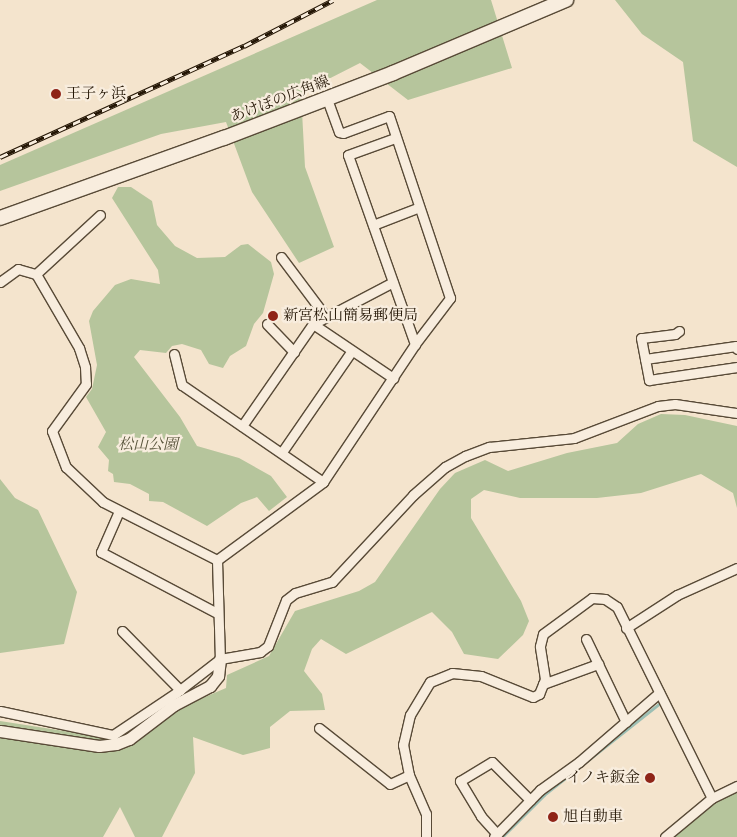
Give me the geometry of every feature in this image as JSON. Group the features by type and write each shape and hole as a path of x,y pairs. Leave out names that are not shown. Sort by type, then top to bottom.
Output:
{"main road":[{"name":"あけぼの広角線","path":"0,218 296,111 394,73 566,0"}],"street":[{"path":"217,560 323,482 415,344 450,298 417,208 389,116 349,132 339,132 327,98"},
{"path":"395,138 348,155 415,344"},
{"path":"373,225 417,208"},
{"path":"36,274 100,215"},
{"path":"282,257 326,317"},
{"path":"0,282 18,269 36,274 79,348 85,367 86,384 52,430 57,448 66,467 103,502 217,560"},
{"path":"242,426 313,324 393,282"},
{"path":"267,324 294,352"},
{"path":"313,324 351,352 393,378"},
{"path":"679,331 675,334 641,338 649,380 737,367"},
{"path":"645,358 736,346 737,349"},
{"path":"282,452 351,352"},
{"path":"174,354 182,385 323,482"},
{"path":"0,711 113,735 180,690 220,659 260,652 268,646 286,600 295,593 332,582 413,496 445,467 465,456 489,447 574,438 658,406 675,404 737,413"},
{"path":"119,511 101,552 217,613"},
{"path":"0,731 99,746 116,744 129,739 174,705 210,686 218,676 220,659 217,613 217,560"},
{"path":"626,628 676,595 737,568"},
{"path":"543,684 544,662 540,646 543,634 592,598 605,599 618,607 626,628 712,798"},
{"path":"122,631 180,690"},
{"path":"586,639 626,722"},
{"path":"426,837 426,814 409,775 403,745 410,716 430,682 452,673 481,676 533,697 543,684 598,664"},
{"path":"530,800 492,762 460,781 495,835 530,800 659,693"},
{"path":"319,728 390,784 409,775"},
{"path":"665,837 712,798 737,786"}],"green space":[{"path":"377,0 491,0 512,68 408,100 360,63 301,93 305,167 334,247 299,263 252,192 226,122 161,134 0,191 0,165"},
{"path":"615,0 737,0 737,167 693,141 683,62 642,34"},
{"name":"松山公園","path":"118,187 131,187 152,201 157,225 175,246 197,258 225,257 241,245 248,244 271,262 274,274 263,313 254,324 246,346 230,356 223,368 209,364 201,350 182,344 172,346 166,353 140,350 134,357 180,417 197,446 239,458 271,476 287,497 269,511 257,497 241,503 207,526 163,502 149,501 149,494 130,484 114,482 113,474 108,471 109,460 98,447 106,432 86,397 92,389 97,365 89,321 93,311 115,285 131,279 160,284 158,270 112,198"},
{"path":"661,414 685,415 737,426 737,508 733,493 701,474 641,493 597,498 520,498 484,490 471,499 471,518 521,601 529,621 523,635 498,659 464,654 452,632 432,612 346,654 321,639 312,649 304,671 322,694 325,710 290,711 270,727 270,748 243,755 193,737 195,773 162,837 135,837 120,807 103,837 0,837 0,721 109,738 226,688 227,675 269,656 295,611 359,591 375,582 440,489 455,473 485,460 508,471 567,453 617,443 638,424"},
{"path":"0,479 15,498 38,510 77,592 64,644 0,653"},
{"path":"737,792 737,837 674,837 708,806"}],"waterway":[{"path":"502,837 544,795 659,704"}],"railway":[{"path":"0,157 244,46 333,0"}],"place":[{"name":"王子ヶ浜","path":"56,94"},
{"name":"新宮松山簡易郵便局","path":"273,316"},
{"name":"イノキ鈑金","path":"650,778"},
{"name":"旭自動車","path":"553,817"}]}
